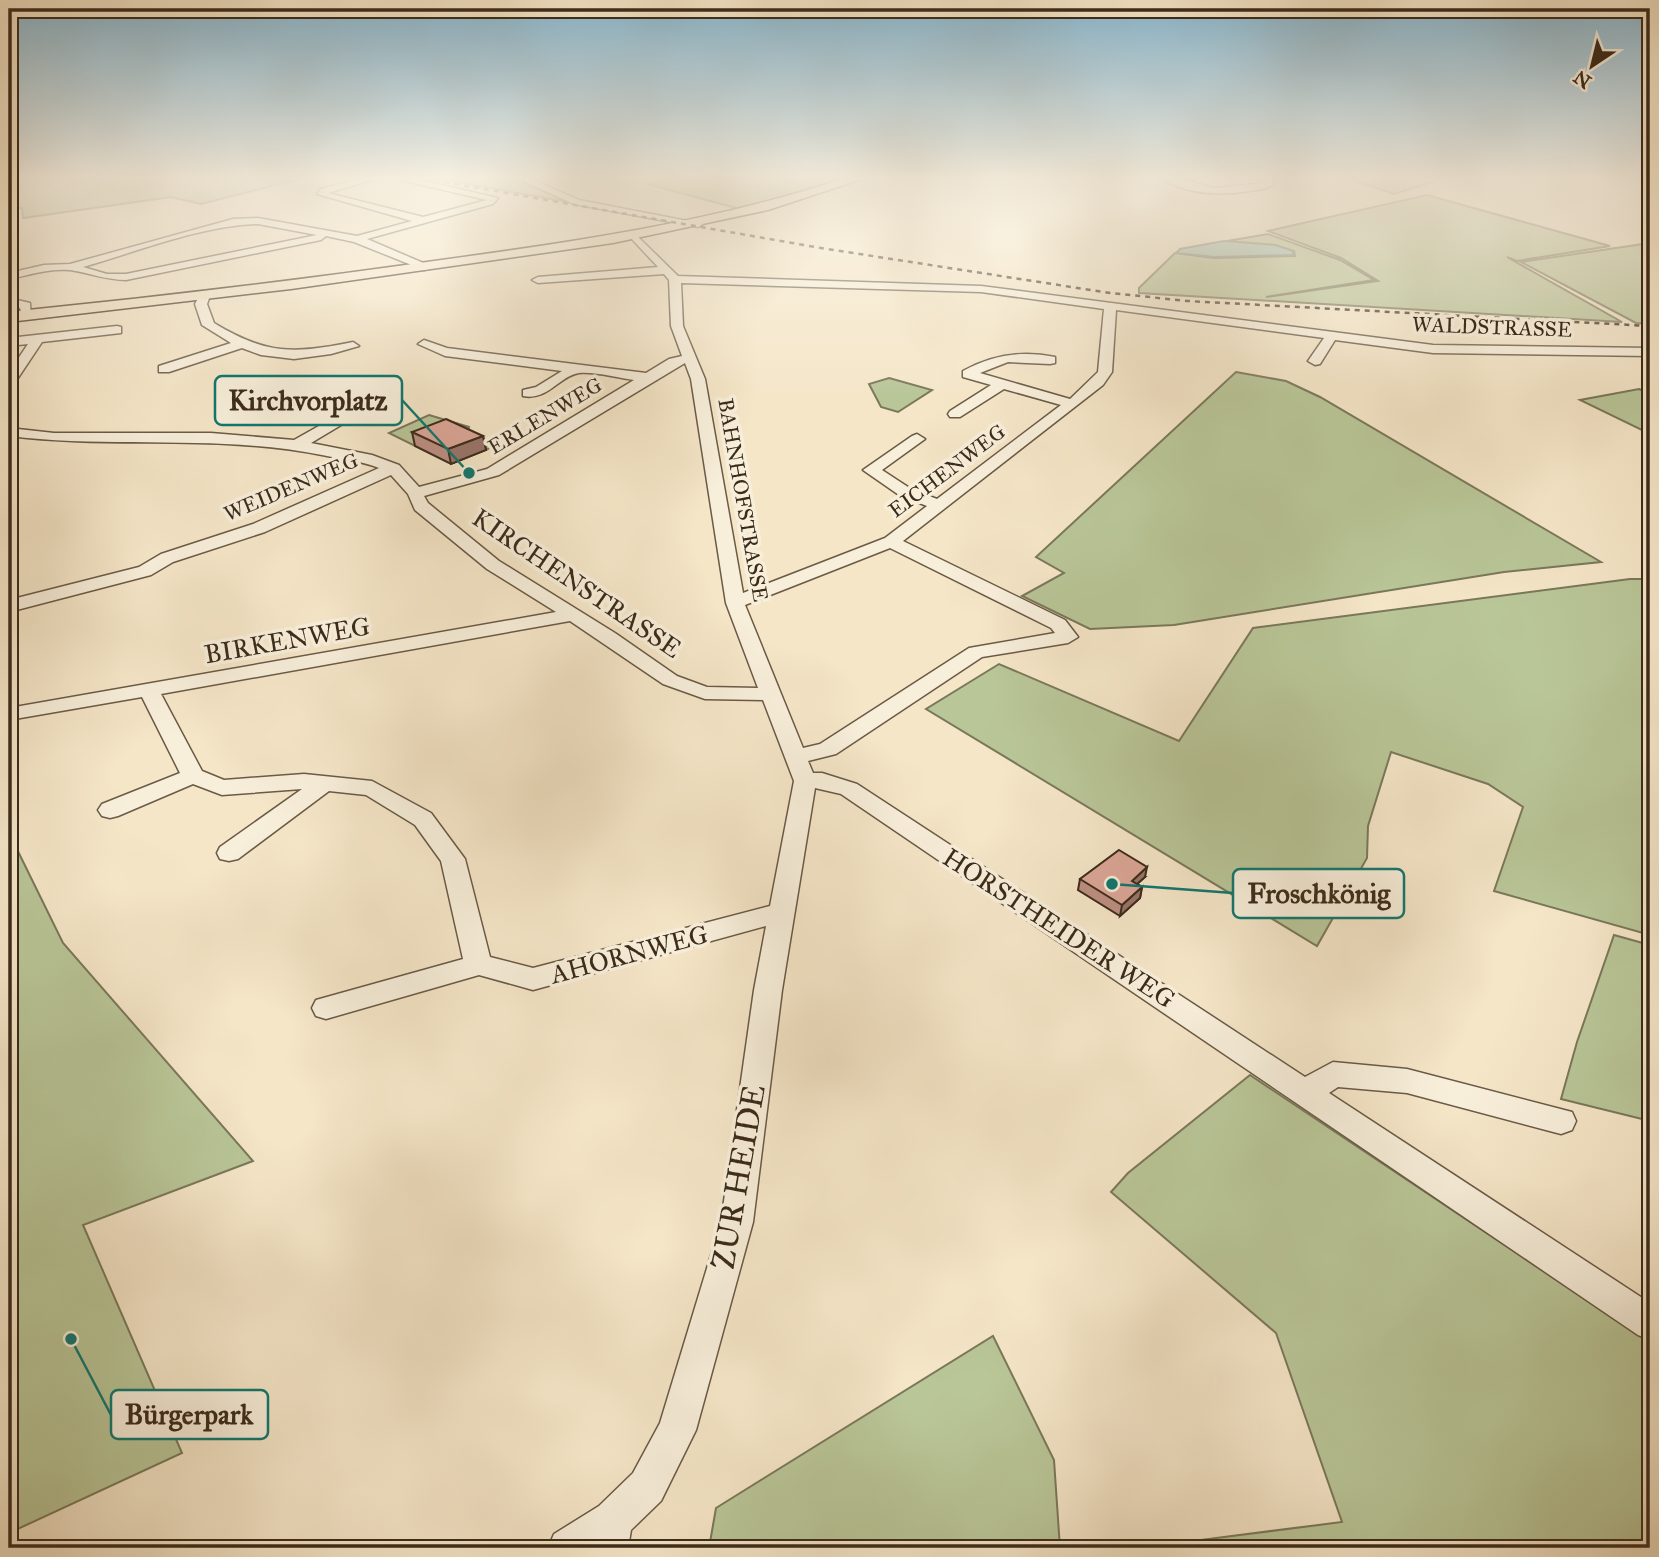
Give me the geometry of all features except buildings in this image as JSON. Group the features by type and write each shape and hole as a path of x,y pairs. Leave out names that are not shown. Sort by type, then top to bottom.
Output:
{"main road":[{"path":"9,317 204,296 541,250"}],"street":[{"path":"9,276 44,268 71,267 133,250"},
{"path":"71,267 107,277 126,277 259,250"},
{"path":"383,250 424,267"},
{"path":"647,250 671,274"},
{"name":"WALDSTRASSE","path":"538,280 671,274 981,289 1433,349 1650,352"},
{"name":"BAHNHOFSTRASSE","path":"671,274 677,326 698,379 735,603 801,769"},
{"path":"204,296 201,304 208,325 239,345 280,356 307,356 353,346"},
{"path":"9,302 26,306 27,315"},
{"name":"EICHENWEG","path":"735,603 891,542 1072,404 1098,382 1105,372 1110,305"},
{"path":"9,342 117,330"},
{"path":"1315,361 1332,335"},
{"path":"9,381 38,339"},
{"path":"424,344 445,352 649,378"},
{"path":"164,369 239,345"},
{"path":"1050,360 1007,357 992,360 968,374 1072,404"},
{"name":"ERLENWEG","path":"415,493 493,472 674,362 689,358"},
{"path":"528,393 541,390 578,367"},
{"path":"955,414 1000,385"},
{"path":"297,445 388,391"},
{"path":"9,432 54,437 211,437 297,445 372,460 393,468"},
{"path":"917,439 871,470 905,492 941,506"},
{"name":"KIRCHENSTRASSE","path":"393,468 415,493 421,506 493,565 670,680 705,693 771,694"},
{"name":"WEIDENWEG","path":"9,606 145,571 174,568 195,558 208,545 259,528 393,468"},
{"path":"801,769 976,652 1068,637 1058,624 891,542"},
{"name":"BIRKENWEG","path":"9,714 573,615"},
{"path":"149,691 193,776 222,788 304,781 372,788 423,820 453,859 478,964 449,975 326,1008"},
{"name":"ZUR HEIDE","path":"568,1548 611,1534 647,1488 677,1430 737,1222 749,1117 801,769"},
{"name":"HORSTHEIDER WEG","path":"801,769 849,789 1650,1323"},
{"path":"110,810 193,776"},
{"path":"229,853 326,782"},
{"name":"AHORNWEG","path":"478,964 533,979 781,913"},
{"path":"1307,1092 1334,1074 1407,1081 1561,1121"}],"green space":[{"path":"1290,250 1311,250 1340,260 1374,280 1266,297 1378,281 1341,258 1318,250 1587,250 1517,261 1507,257 1622,322 1139,293 1139,288 1175,253 1214,258 1295,256 1294,251"},
{"path":"1605,250 1650,250 1650,324 1636,323 1521,262"},
{"path":"1236,372 1286,381 1320,397 1601,562 1504,572 1174,625 1090,629 1022,596 1064,573 1036,557"},
{"path":"889,378 932,390 898,412 881,407 869,384"},
{"path":"1639,389 1650,394 1650,434 1580,400"},
{"path":"429,415 469,427 467,433 494,446 486,450 449,433 415,446 389,433"},
{"path":"1630,579 1650,579 1650,935 1494,891 1523,807 1488,784 1391,752 1368,826 1367,858 1317,946 926,709 999,664 1179,741 1253,628"},
{"path":"9,833 63,943 253,1161 83,1225 182,1453 9,1533"},
{"path":"1614,935 1650,945 1650,1121 1561,1099 1577,1042"},
{"path":"1250,1075 1650,1342 1650,1548 1201,1548 1200,1540 1342,1522 1276,1333 1111,1192 1128,1173"},
{"path":"993,1336 1054,1460 1060,1548 709,1548 716,1508"}],"water":[{"path":"1179,250 1289,250 1293,251 1293,255 1214,257 1176,253"}],"railway":[{"path":"832,250 1110,293 1188,301 1650,326"}],"place":[{"name":"Kirchvorplatz","path":"469,473"},
{"name":"Froschkönig","path":"1112,884"},
{"name":"Bürgerpark","path":"71,1339"}]}
